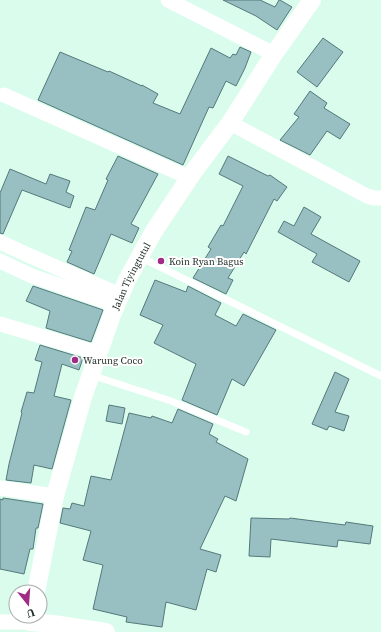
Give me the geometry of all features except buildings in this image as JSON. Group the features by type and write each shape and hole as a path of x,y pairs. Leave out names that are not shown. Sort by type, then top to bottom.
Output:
{"street":[{"path":"168,0 274,54"},
{"name":"Jalan Tiyingtutul","path":"38,584 55,496 83,397 98,353 127,280 154,231 230,123 274,54 312,0"},
{"path":"4,95 190,178"},
{"path":"230,123 367,196 381,198"},
{"path":"0,242 118,300"},
{"path":"0,261 32,276 118,300"},
{"path":"0,324 98,353"},
{"path":"0,488 55,496"},
{"path":"48,624 106,632"}],"lane":[{"path":"140,257 381,376"},
{"path":"91,374 171,401 246,432"}],"place":[{"name":"Koin Ryan Bagus","path":"161,261"},
{"name":"Warung Coco","path":"75,360"}]}
